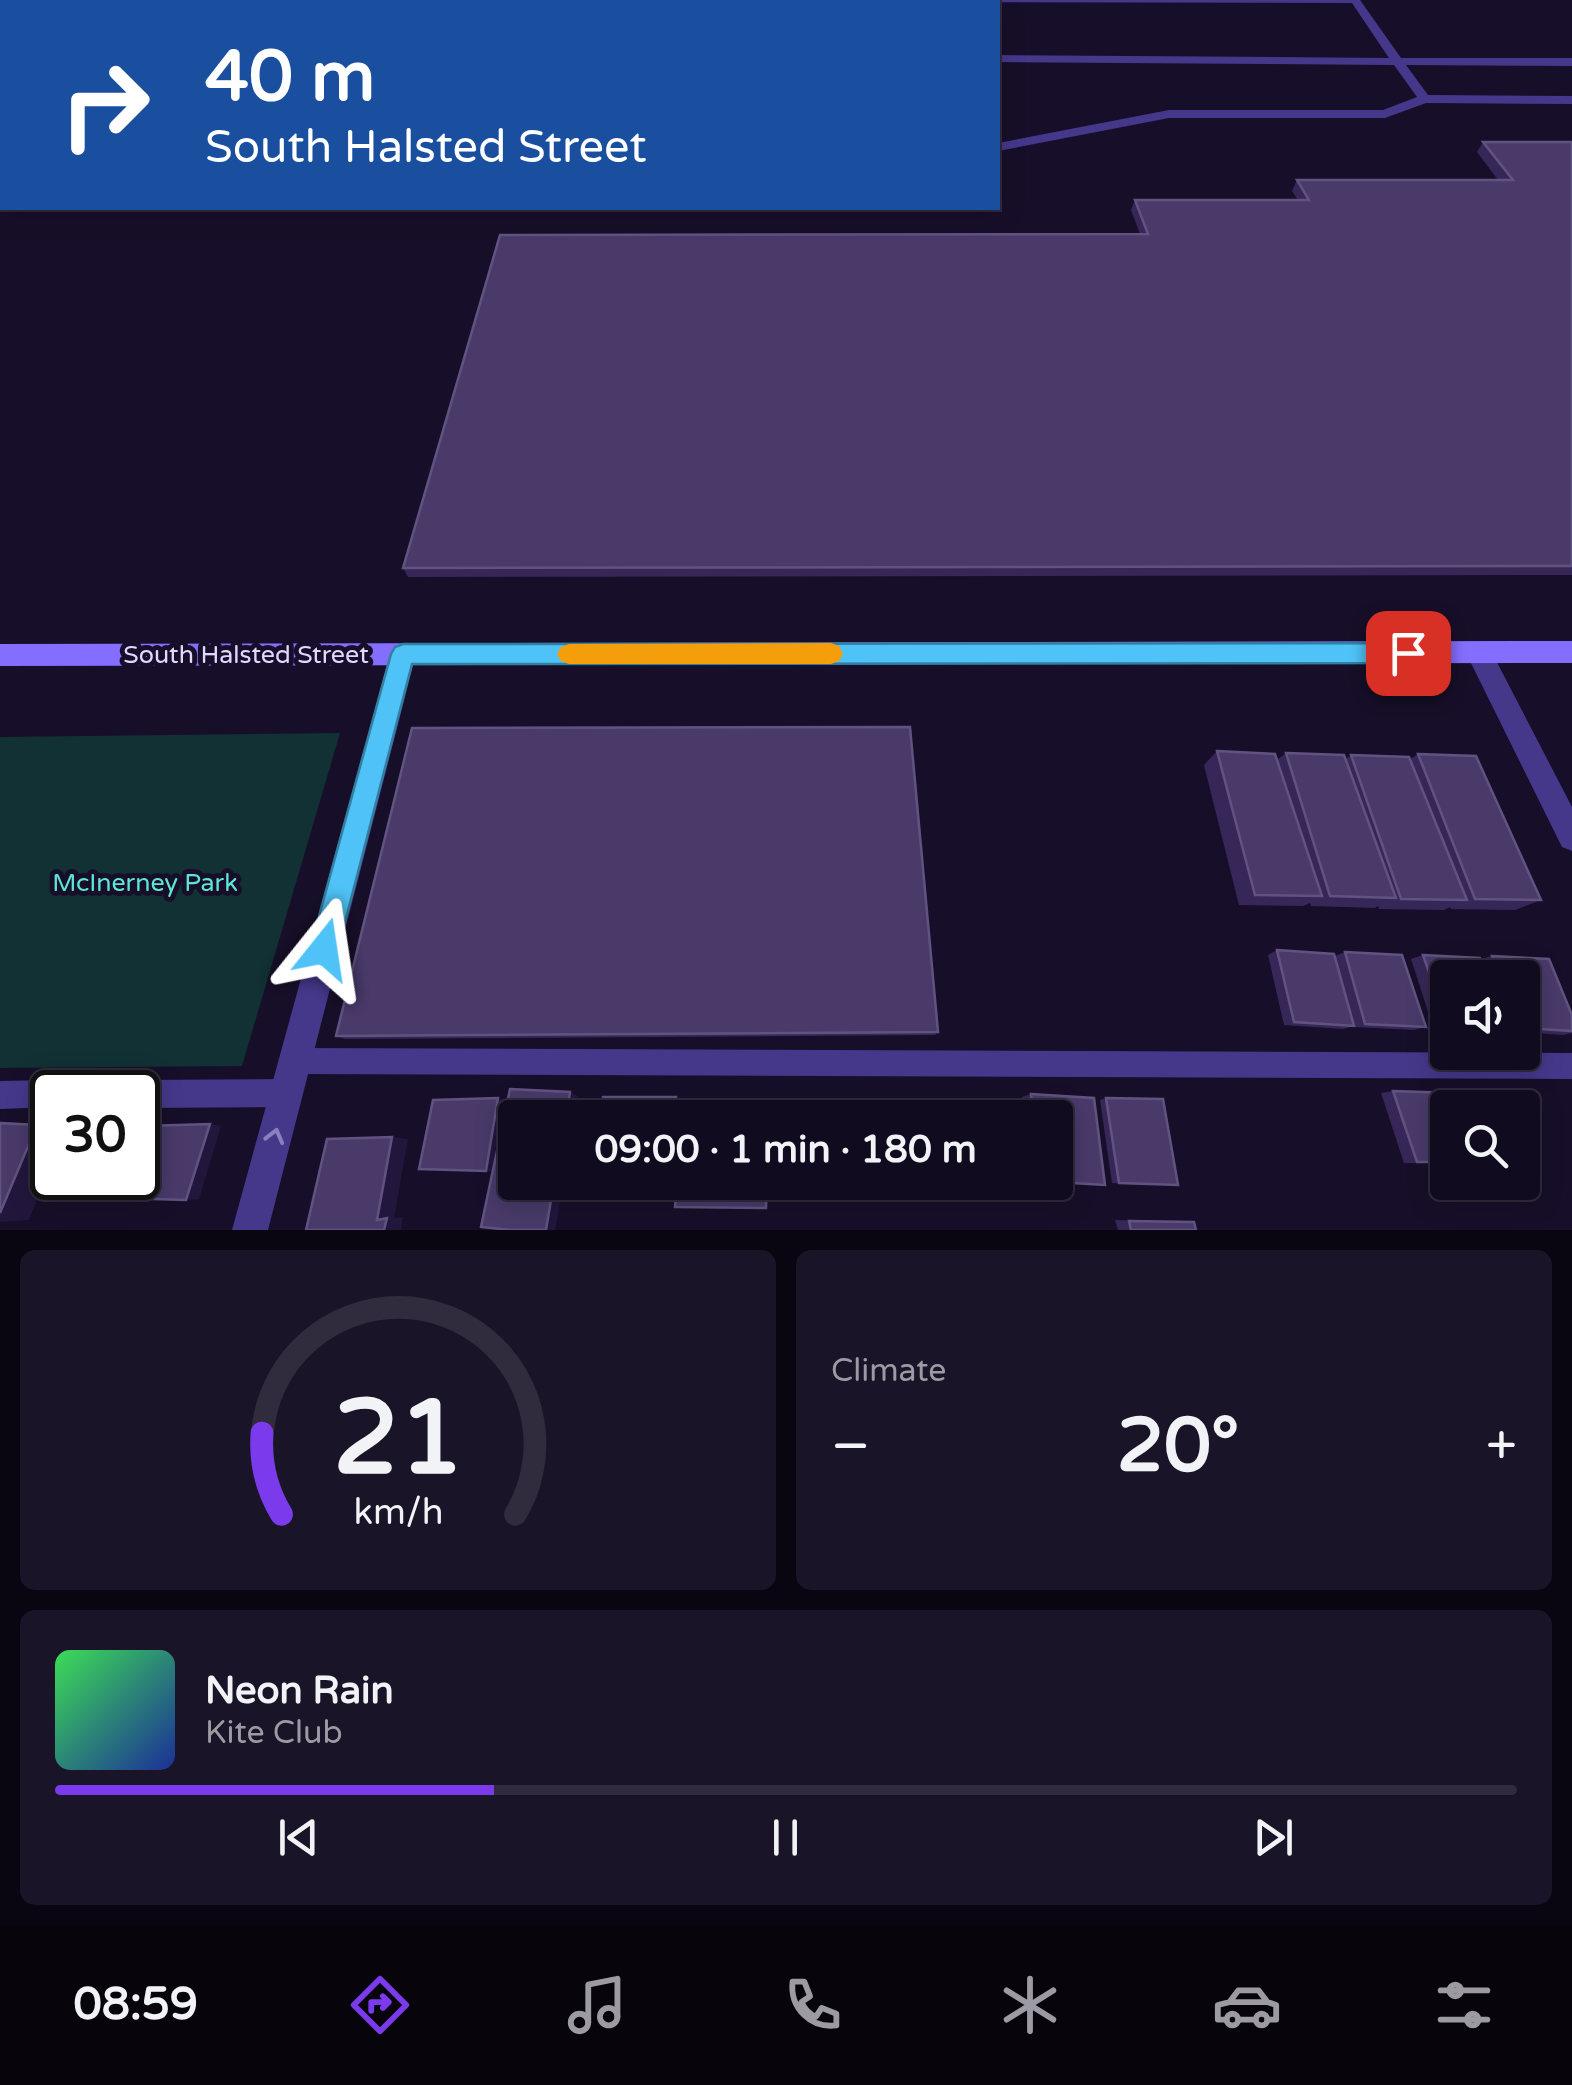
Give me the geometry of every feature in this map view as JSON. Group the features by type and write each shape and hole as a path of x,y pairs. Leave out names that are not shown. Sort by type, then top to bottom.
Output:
{"main road":[{"name":"South Halsted Street","path":"0,655 1572,652"}],"street":[{"path":"1479,653 1572,837"},
{"path":"250,1230 403,654"}],"lane":[{"path":"1000,2 1353,0 1424,99"},
{"path":"1000,59 1572,62"},
{"path":"1000,148 1148,116 1386,114 1424,99 1572,100"},
{"path":"294,1061 1572,1066"},
{"path":"160,1094 286,1093"},
{"path":"0,1095 30,1094"}],"green space":[{"name":"McInerney Park","path":"340,733 242,1066 0,1068 0,737"}],"building":[{"path":"1483,142 1572,142 1572,566 403,568 500,235 1148,234 1135,200 1309,200 1297,180 1513,180"},
{"path":"910,727 938,1032 336,1036 412,728"},
{"path":"1217,751 1275,754 1322,896 1255,895"},
{"path":"1286,753 1344,755 1396,898 1330,896"},
{"path":"1418,754 1476,756 1541,900 1475,899"},
{"path":"1351,755 1409,757 1467,900 1401,899"},
{"path":"1277,950 1334,954 1354,1026 1294,1022"},
{"path":"1345,952 1402,955 1426,1027 1365,1024"},
{"path":"1423,955 1481,960 1430,960 1430,975"},
{"path":"1492,956 1549,959 1572,1015 1572,1031 1540,1029 1540,960 1493,960"},
{"path":"510,1089 570,1092 569,1100 508,1100"},
{"path":"1393,1091 1430,1092 1430,1162 1417,1162"},
{"path":"1031,1094 1094,1098 1105,1185 1073,1183 1073,1100 1032,1100"},
{"path":"603,1097 676,1097 676,1100 603,1100"},
{"path":"498,1098 486,1171 419,1169 433,1100"},
{"path":"1106,1098 1163,1099 1178,1185 1119,1183"},
{"path":"0,1123 30,1125 30,1142 0,1213"},
{"path":"210,1124 186,1200 160,1199 160,1126"},
{"path":"392,1137 377,1220 387,1218 384,1230 306,1230 327,1139"},
{"path":"498,1146 498,1200 551,1200 546,1230 481,1227"},
{"path":"676,1200 766,1200 766,1208 675,1207"},
{"path":"1129,1221 1194,1222 1196,1230 1131,1230"}],"slow traffic":[{"path":"569,654 831,654"}],"route":[{"path":"324,949 403,654 1408,653"}]}
